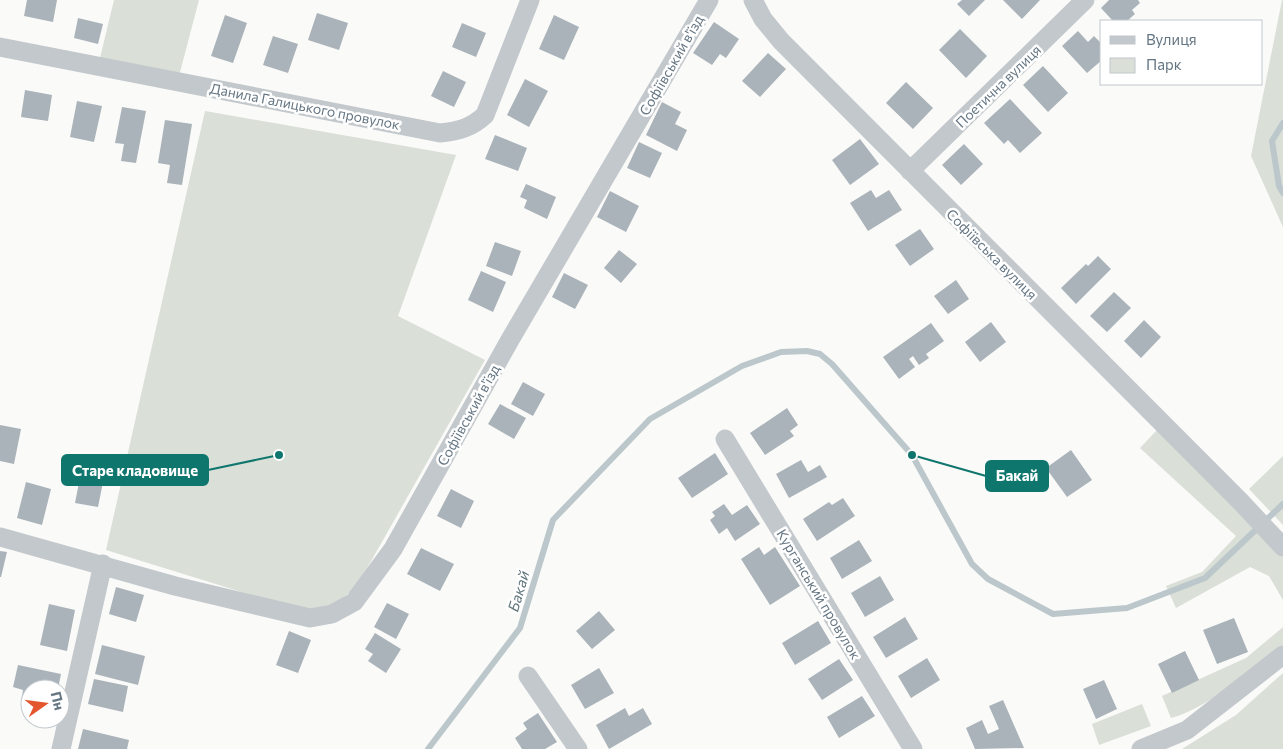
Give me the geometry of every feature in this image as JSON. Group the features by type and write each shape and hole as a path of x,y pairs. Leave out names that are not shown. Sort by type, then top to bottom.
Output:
{"street":[{"name":"Данила Галицького провулок","path":"0,47 440,133 460,131 475,125 485,115 530,0"},
{"name":"Софіївський в'їзд","path":"0,537 103,564 176,586 310,618 332,614 354,602 393,549 512,338 709,0"},
{"name":"Софіївська вулиця","path":"753,0 763,19 781,41 1240,501 1283,547"},
{"name":"Поетична вулиця","path":"910,171 1085,0"},
{"name":"Курганський провулок","path":"725,439 913,749"},
{"path":"61,749 103,564"},
{"path":"1142,749 1187,730 1283,655"},
{"path":"528,676 578,749"}],"green space":[{"path":"114,0 199,0 179,76 100,58"},
{"path":"1283,0 1283,227 1251,156"},
{"path":"205,111 456,155 398,316 485,360 357,586 335,603 322,608 293,608 106,550"},
{"path":"1157,430 1281,554 1283,557 1283,600 1269,576 1250,567 1176,608 1166,586 1202,572 1236,536 1140,448"},
{"path":"1283,456 1283,525 1249,489"},
{"path":"1283,627 1283,645 1259,665 1214,697 1185,713 1171,718 1162,696 1246,658"},
{"path":"1283,673 1283,749 1182,749 1236,715"},
{"path":"1142,704 1151,726 1099,745 1092,724"}],"building":[{"path":"27,0 57,0 53,22 24,16"},
{"path":"962,0 985,0 969,16 957,4"},
{"path":"1003,0 1040,0 1022,19"},
{"path":"1109,0 1138,0 1140,3 1132,10 1135,14 1128,20 1112,20 1101,8"},
{"path":"317,13 348,23 339,50 308,40"},
{"path":"225,15 247,23 233,63 211,56"},
{"path":"554,15 579,27 564,60 539,49"},
{"path":"78,18 103,24 98,44 74,38"},
{"path":"714,22 739,39 726,58 720,54 712,65 693,53"},
{"path":"462,23 486,33 476,57 452,47"},
{"path":"960,29 987,56 966,78 939,50"},
{"path":"1078,31 1088,42 1094,36 1100,42 1100,62 1087,73 1062,46"},
{"path":"273,36 298,44 288,73 263,65"},
{"path":"768,53 786,69 760,97 742,81"},
{"path":"1043,66 1068,93 1048,112 1023,85"},
{"path":"443,71 466,82 454,107 431,96"},
{"path":"525,79 548,91 529,127 507,115"},
{"path":"906,82 933,108 913,129 886,103"},
{"path":"25,90 52,95 48,121 21,117"},
{"path":"1010,99 1042,133 1020,153 1008,140 1004,144 984,123"},
{"path":"77,101 102,106 94,142 70,137"},
{"path":"662,102 681,112 675,124 687,130 677,151 646,135"},
{"path":"122,107 146,111 136,163 121,161 124,144 115,143"},
{"path":"165,120 192,124 182,185 167,183 170,165 158,163"},
{"path":"495,135 527,148 518,171 485,159"},
{"path":"860,139 879,164 850,185 832,160"},
{"path":"639,142 662,153 650,178 627,168"},
{"path":"964,144 983,164 961,185 942,165"},
{"path":"526,184 556,197 547,219 524,208 527,200 520,197"},
{"path":"871,190 876,198 889,190 902,210 868,231 850,203"},
{"path":"610,191 639,206 626,232 597,217"},
{"path":"920,229 934,249 910,266 895,245"},
{"path":"495,242 521,251 512,276 486,266"},
{"path":"619,250 637,264 621,283 604,268"},
{"path":"1098,256 1111,269 1076,304 1061,288 1086,264 1088,266"},
{"path":"481,271 506,282 493,312 468,300"},
{"path":"564,273 588,285 575,309 552,297"},
{"path":"956,280 969,299 948,314 934,296"},
{"path":"1114,292 1131,308 1107,332 1090,316"},
{"path":"1144,320 1161,337 1141,358 1124,341"},
{"path":"991,322 1006,342 980,362 965,342"},
{"path":"931,323 944,341 926,354 929,358 919,365 913,356 909,359 915,367 899,379 883,357"},
{"path":"523,382 545,394 533,416 511,404"},
{"path":"500,404 526,418 514,439 488,424"},
{"path":"787,408 798,425 790,431 794,436 765,455 750,433"},
{"path":"0,425 21,429 14,464 0,461"},
{"path":"1071,450 1092,480 1067,497 1046,468"},
{"path":"715,453 728,474 692,498 678,478"},
{"path":"84,457 107,462 98,507 75,503"},
{"path":"801,460 808,472 820,465 827,477 789,498 776,474"},
{"path":"26,482 51,489 42,525 17,518"},
{"path":"451,489 474,501 461,528 437,516"},
{"path":"843,498 855,516 817,541 803,519 829,502 832,505"},
{"path":"724,504 732,515 747,505 760,524 735,541 727,528 719,534 710,520 715,516 712,512"},
{"path":"859,540 872,561 842,579 830,558"},
{"path":"759,547 764,555 775,547 800,586 770,605 741,559"},
{"path":"421,548 454,564 440,591 407,574"},
{"path":"0,551 7,552 1,577 0,577"},
{"path":"880,576 894,600 865,617 851,593"},
{"path":"116,587 144,595 136,622 109,614"},
{"path":"387,603 409,614 396,639 374,627"},
{"path":"49,604 75,610 67,651 40,645"},
{"path":"599,611 615,630 592,649 576,631"},
{"path":"905,617 918,639 886,658 873,637"},
{"path":"1234,618 1248,652 1217,664 1203,630"},
{"path":"818,621 831,643 795,665 782,643"},
{"path":"289,631 311,640 298,673 276,665"},
{"path":"375,633 401,649 386,673 368,661 373,654 365,649"},
{"path":"102,645 145,656 138,685 95,674"},
{"path":"1185,651 1199,680 1172,693 1158,664"},
{"path":"927,658 940,680 911,698 898,676"},
{"path":"839,659 853,680 822,700 808,679"},
{"path":"18,665 61,674 60,679 20,679 20,689 13,687"},
{"path":"599,668 614,693 585,709 571,685"},
{"path":"94,679 128,686 123,712 88,704"},
{"path":"1104,680 1117,709 1096,719 1083,689"},
{"path":"862,696 875,716 839,738 827,717"},
{"path":"1003,700 1024,748 975,749 966,728 982,720 988,734 999,729 989,706"},
{"path":"625,708 629,716 643,708 652,724 609,749 596,725"},
{"path":"538,713 557,742 545,749 522,749 515,738 527,729 523,723"},
{"path":"83,729 129,740 127,749 78,749"}],"waterway":[{"name":"Бакай","path":"1283,123 1272,141 1279,186 1283,193"},
{"name":"Бакай","path":"428,749 520,628 553,520 650,419 742,366 781,352 807,351 820,354 832,364 912,455 972,564 988,579 1053,614 1127,608 1205,578 1283,504"}],"place":[{"name":"Старе кладовище","path":"279,455"},
{"name":"Бакай","path":"912,455"}]}
